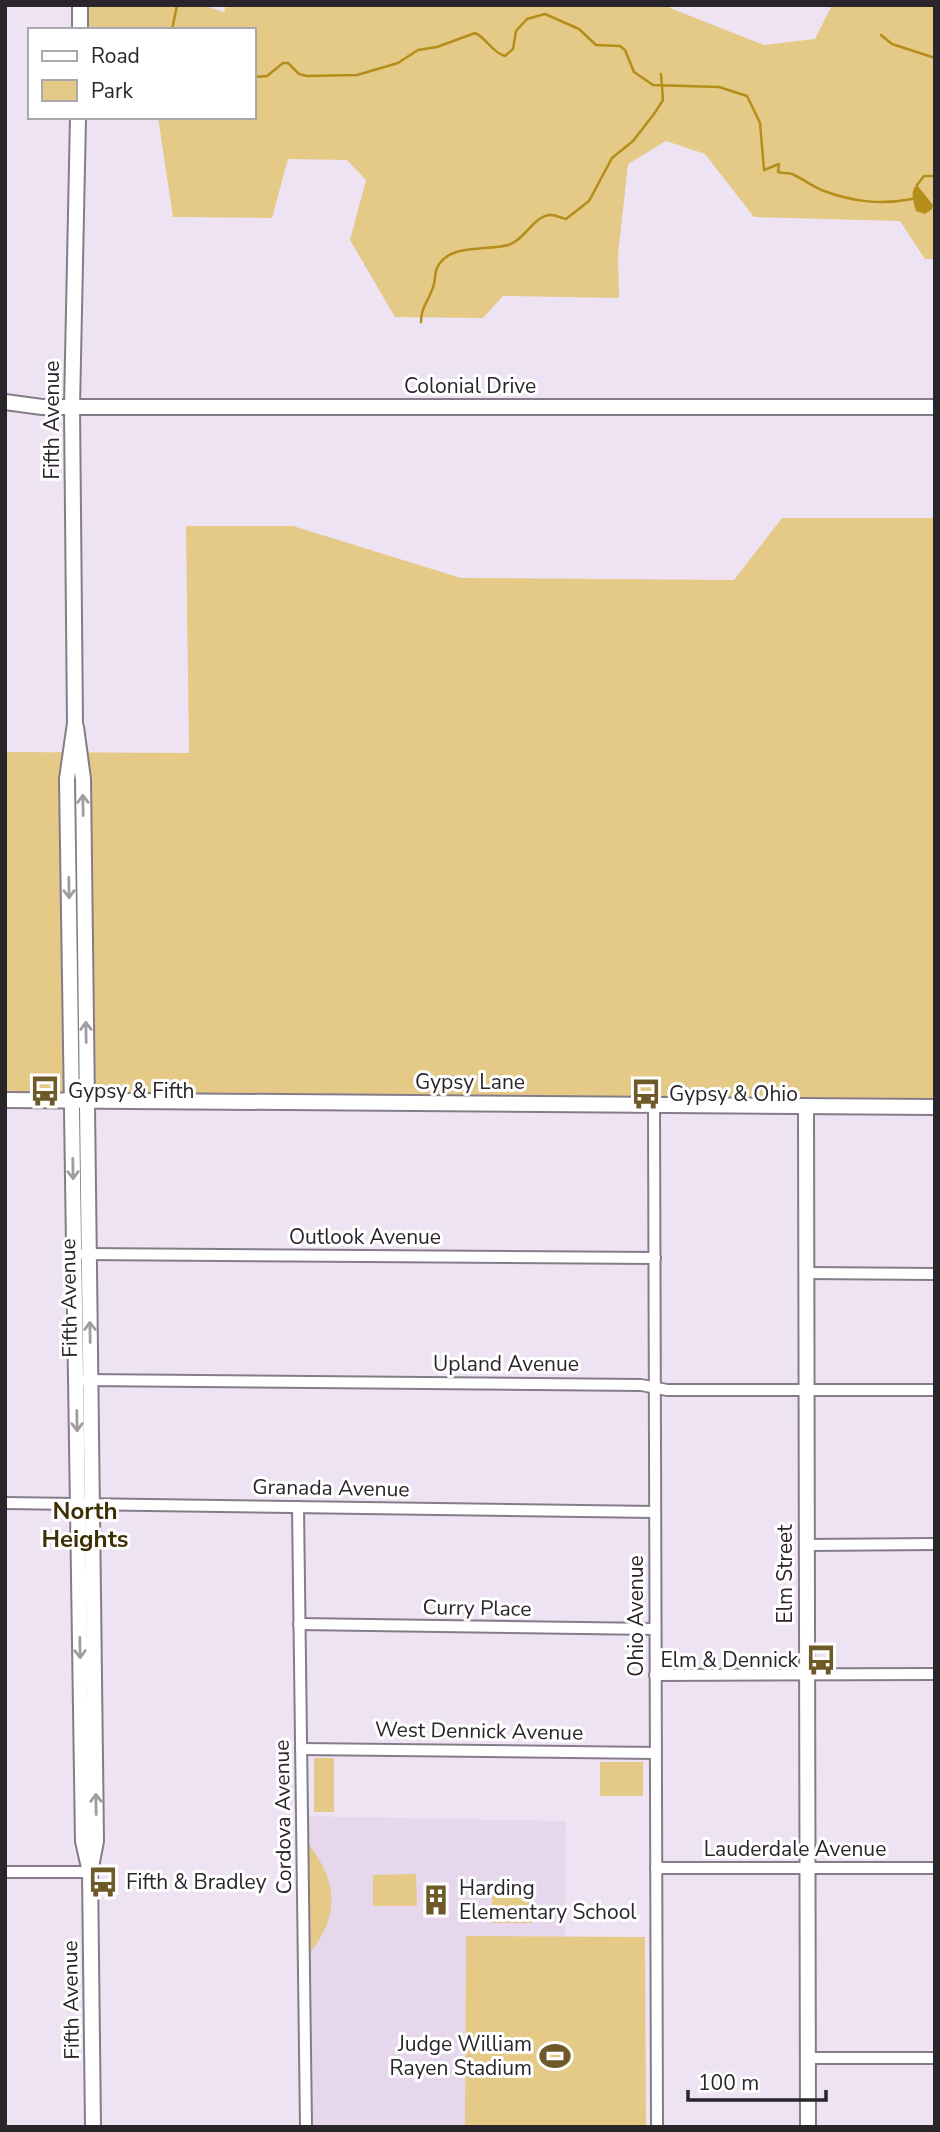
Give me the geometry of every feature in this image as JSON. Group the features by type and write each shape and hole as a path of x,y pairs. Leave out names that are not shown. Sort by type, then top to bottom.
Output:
{"street":[{"path":"80,5 80,28"},
{"name":"Fifth Avenue","path":"78,119 72,407 75,723 67,779 82,1254 85,1504 83,1841 90,1872 93,2127"},
{"name":"Colonial Drive","path":"5,402 72,407 935,407"},
{"name":"Gypsy Lane","path":"5,1100 935,1107"},
{"name":"Ohio Avenue","path":"654,1105 657,2127"},
{"name":"Elm Street","path":"806,1106 808,2127"},
{"name":"Outlook Avenue","path":"82,1254 655,1258"},
{"path":"806,1273 935,1274"},
{"name":"Upland Avenue","path":"84,1380 806,1391 935,1390"},
{"name":"Granada Avenue","path":"5,1503 655,1512"},
{"name":"Cordova Avenue","path":"298,1507 306,2127"},
{"path":"806,1545 935,1544"},
{"name":"Curry Place","path":"299,1624 655,1629"},
{"path":"655,1675 935,1674"},
{"name":"West Dennick Avenue","path":"301,1749 656,1753"},
{"name":"Lauderdale Avenue","path":"656,1868 935,1868"},
{"path":"5,1872 90,1872"},
{"path":"807,2058 935,2058"}],"shaded area":[{"path":"917,185 933,205 925,214 916,211 913,201"},
{"path":"302,1816 566,1821 565,1937 466,1937 465,2127 306,2127"}],"green space":[{"path":"80,5 202,5 224,12 226,5 670,5 670,8 764,45 815,39 832,5 935,5 935,259 925,259 900,221 754,217 705,154 666,141 628,164 618,255 619,298 503,296 483,318 395,317 350,240 366,180 347,160 288,159 272,218 173,217 158,119 256,119 256,28 80,28"},
{"path":"782,518 935,518 935,1107 86,1101 96,1841 71,1101 5,1100 5,752 189,753 186,526 293,526 461,578 734,580"},
{"path":"314,1758 334,1758 334,1812 314,1812"},
{"path":"600,1762 643,1762 643,1796 600,1796"},
{"path":"302,1836 323,1867 332,1898 325,1928 304,1959"},
{"path":"416,1874 417,1906 373,1906 373,1875"},
{"path":"492,1889 532,1889 532,1923 492,1923"},
{"name":"Judge William Rayen Stadium","path":"466,1936 645,1937 646,2127 465,2127"}],"waterway":[{"path":"172,28 177,5"},
{"path":"256,77 267,76 283,63 288,63 299,74 307,76 357,75 398,63 418,50 437,47 475,33 505,56 513,49 516,31 527,19 545,14 579,29 596,45 620,46 625,50 634,72 653,85 719,87 747,96 760,123 764,170 779,164 778,172 792,174 816,188 846,198 878,202 912,199"},
{"path":"881,35 892,44 935,58"},
{"path":"421,322 437,268 444,259 460,251 508,245 545,216 566,219 589,201 612,158 633,141 663,100 661,74"},
{"path":"917,185 924,176 935,176"}],"place":[{"name":"Gypsy & Fifth","path":"45,1091"},
{"name":"Gypsy & Ohio","path":"646,1094"},
{"name":"Elm & Dennick","path":"821,1660"},
{"name":"Fifth & Bradley","path":"103,1882"},
{"name":"Harding Elementary School","path":"436,1900"},
{"name":"Judge William Rayen Stadium","path":"555,2056"}],"district":[{"name":"North Heights","path":"85,1525"}]}
